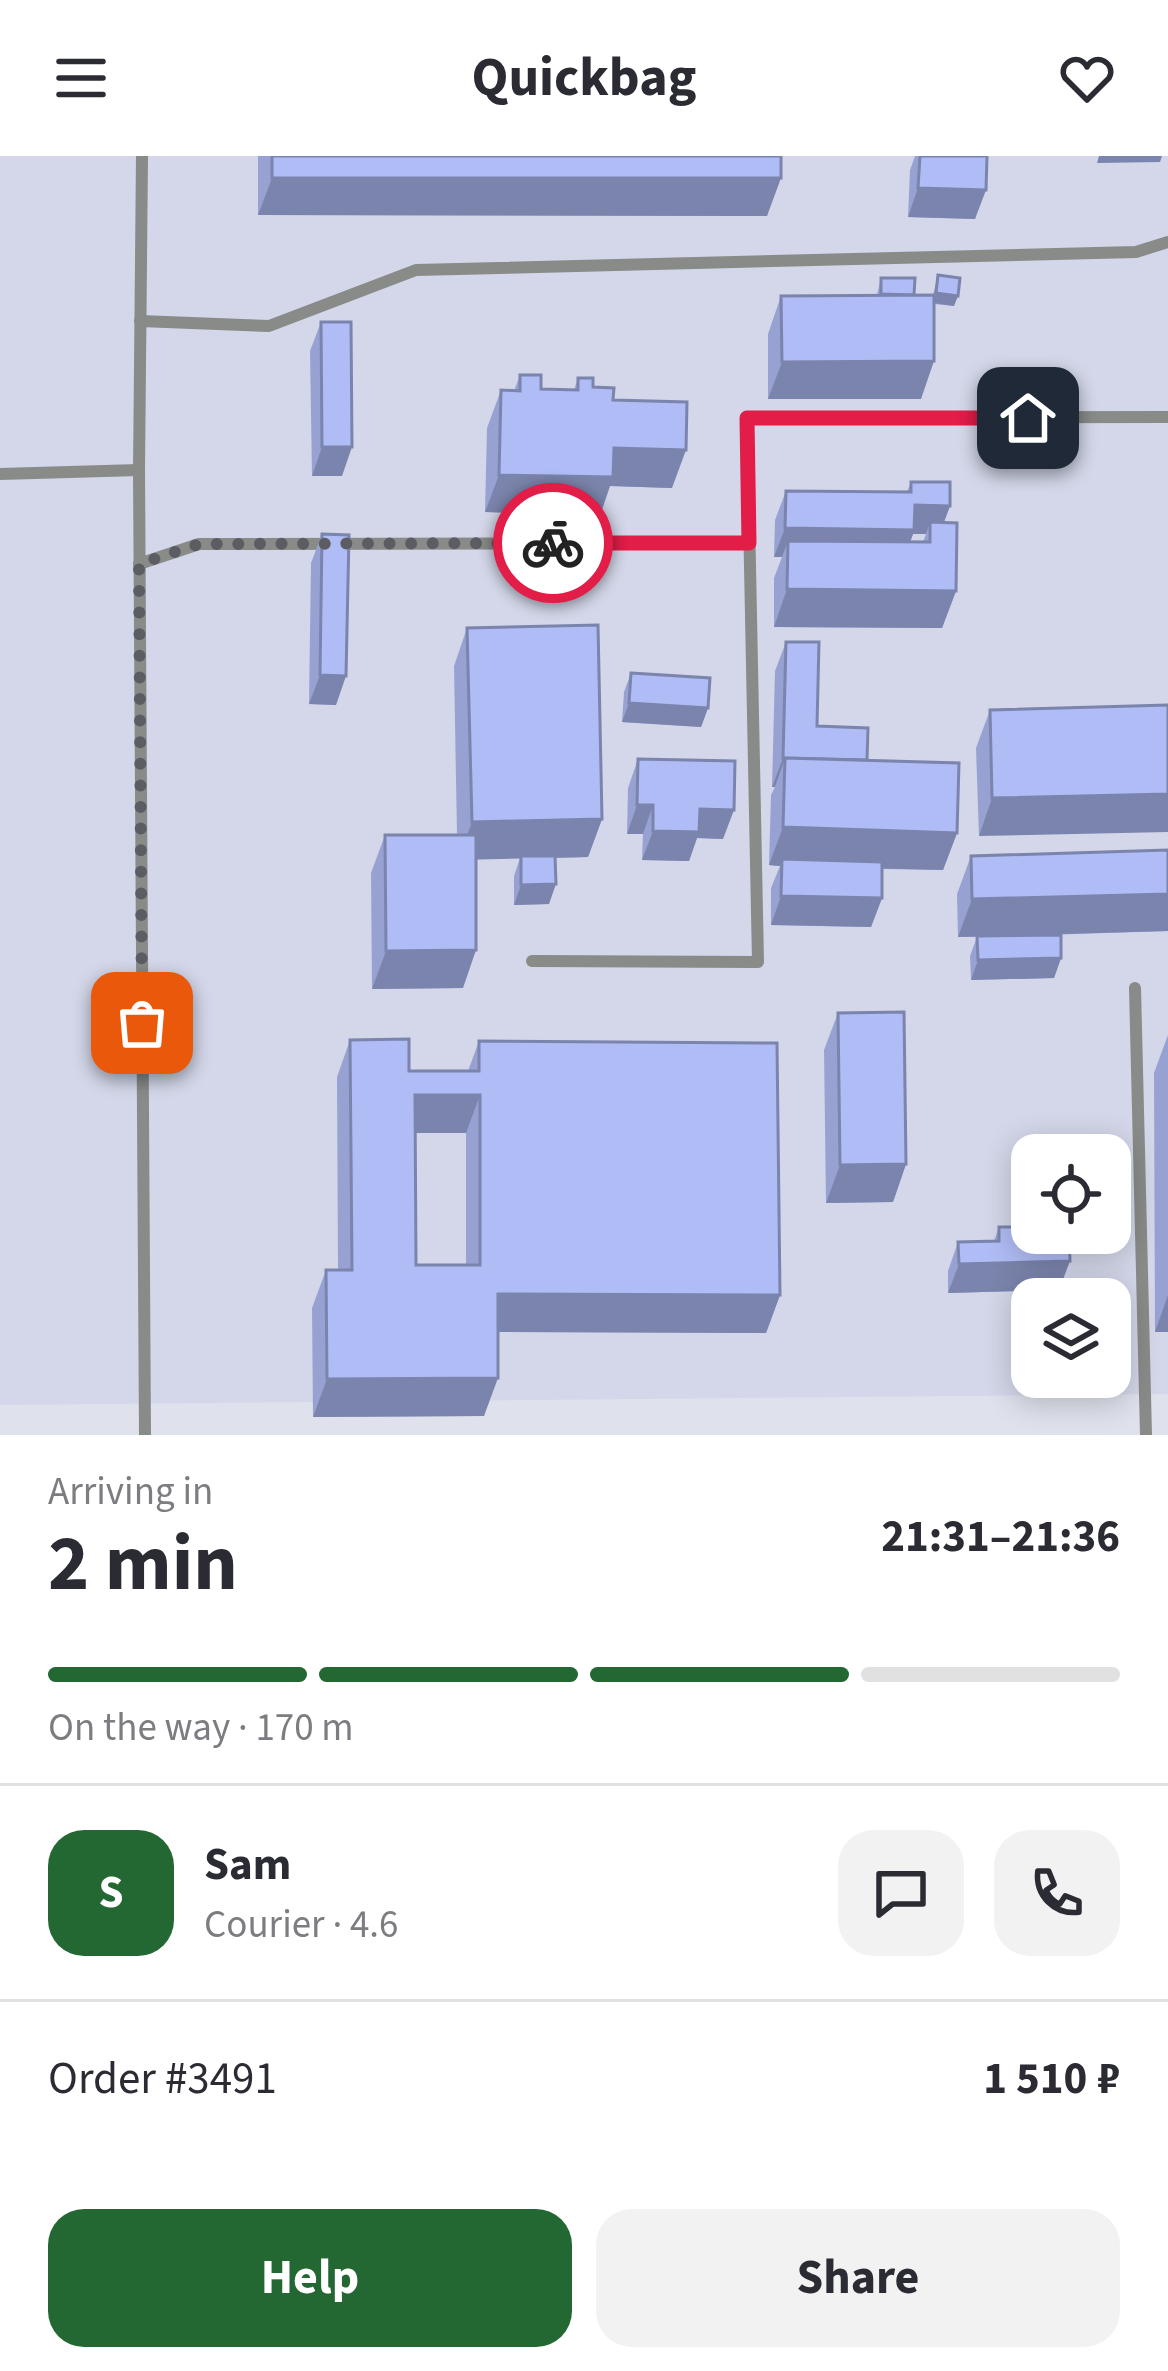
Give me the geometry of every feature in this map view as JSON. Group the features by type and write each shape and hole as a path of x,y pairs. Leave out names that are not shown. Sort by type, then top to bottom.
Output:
{"lane":[{"path":"142,156 139,564 145,1435"},
{"path":"140,321 269,326 416,270 1136,252 1168,242"},
{"path":"532,962 758,962 747,418 1168,417"},
{"path":"0,474 139,470"},
{"path":"139,564 199,544 749,543"},
{"path":"1135,988 1146,1435"}],"shaded area":[{"path":"0,156 1168,156 1168,1394 1131,1394 1131,1278 1011,1278 1011,1395 0,1405"}],"building":[{"path":"272,156 781,156 781,178 272,178"},
{"path":"920,156 987,156 986,190 918,188"},
{"path":"938,275 960,278 958,296 936,293"},
{"path":"881,278 915,278 914,295 881,294"},
{"path":"934,295 934,361 782,362 781,296"},
{"path":"321,322 351,322 352,447 322,447"},
{"path":"520,375 541,375 541,389 578,390 578,378 593,378 593,387 614,388 613,400 687,402 686,450 614,448 613,477 499,475 501,390 520,391"},
{"path":"911,482 950,482 950,506 915,505 914,530 785,528 786,491 911,492"},
{"path":"930,522 957,523 956,591 787,589 788,541 930,542"},
{"path":"322,534 349,535 346,676 320,675"},
{"path":"598,625 602,819 472,822 467,628"},
{"path":"786,642 819,642 817,726 868,728 867,760 783,758"},
{"path":"631,673 710,678 708,708 629,703"},
{"path":"1168,705 1168,794 992,798 990,710"},
{"path":"785,758 959,763 957,833 783,827"},
{"path":"638,759 735,761 734,810 700,809 699,832 653,831 653,805 637,805"},
{"path":"385,835 476,835 476,950 386,951"},
{"path":"1168,850 1168,894 972,899 971,856"},
{"path":"521,856 555,856 556,884 521,885"},
{"path":"782,859 882,862 882,898 781,896"},
{"path":"1061,935 1061,958 978,960 977,936"},
{"path":"904,1012 906,1164 840,1165 838,1013"},
{"path":"409,1039 409,1071 479,1071 479,1041 777,1043 780,1295 498,1294 498,1378 327,1379 326,1270 352,1270 350,1040","holes":["415,1095 480,1095 480,1265 416,1265"]},
{"path":"999,1227 1011,1227 1011,1254 1070,1254 1070,1261 959,1264 958,1242 999,1241"}],"way so far":[{"path":"142,1023 139,564 199,544 553,543"}],"route":[{"path":"553,543 749,543 747,418 1028,418"}]}
